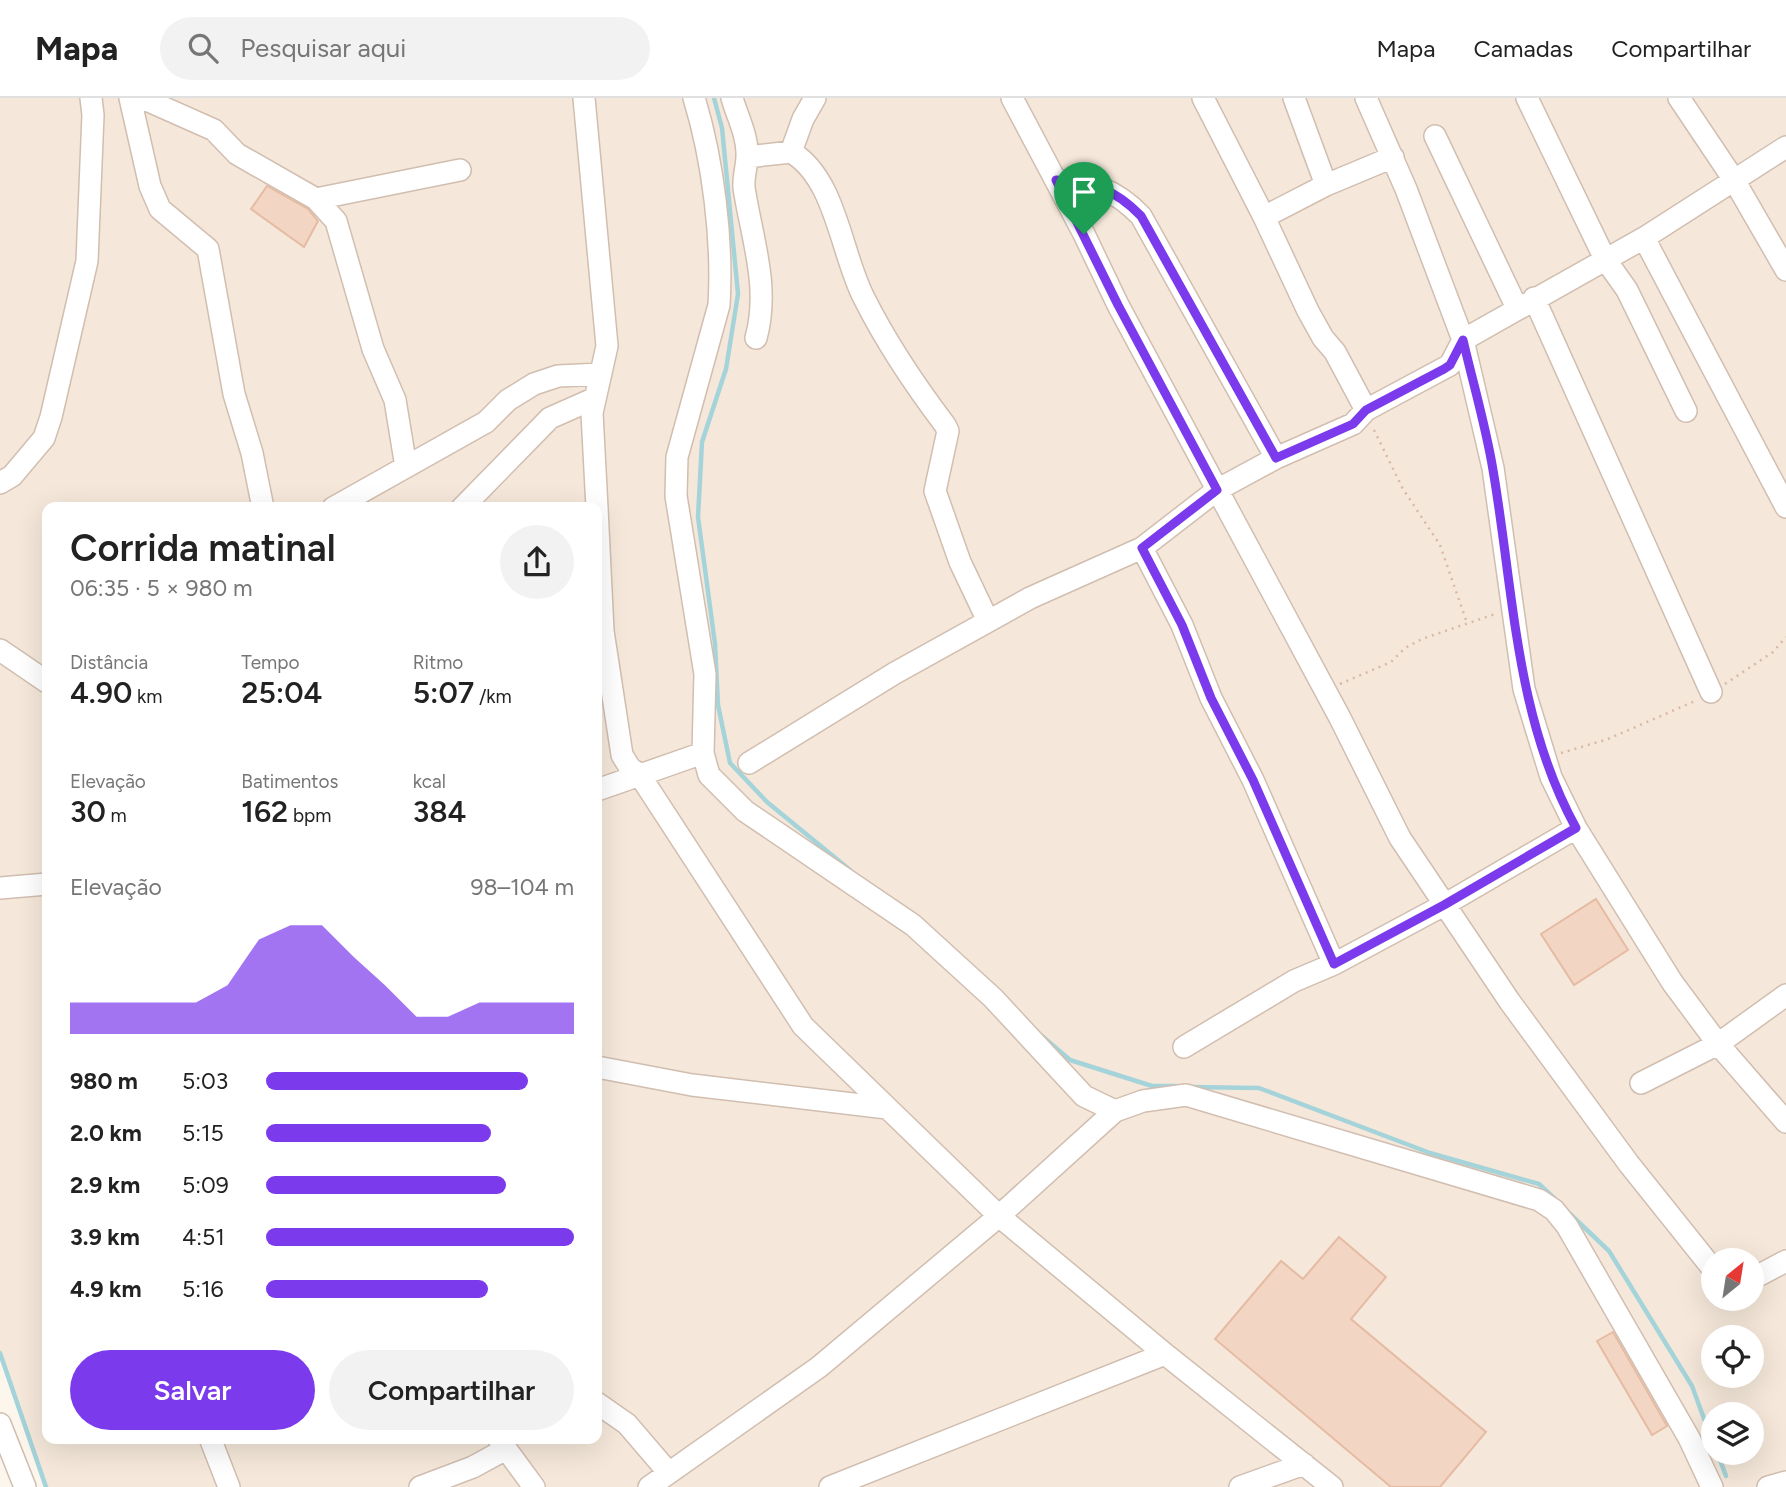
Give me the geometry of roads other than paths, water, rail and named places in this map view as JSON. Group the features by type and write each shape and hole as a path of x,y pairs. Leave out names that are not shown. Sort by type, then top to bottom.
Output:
{"street":[{"path":"0,484 12,476 46,434 78,303 87,261 93,115 90,98"},
{"path":"130,98 150,186 160,209 208,249 234,394 252,453 262,502"},
{"path":"142,98 214,130 237,154 316,199 336,221 373,349 395,400 406,467"},
{"path":"584,98 607,346 593,399 597,502"},
{"path":"694,98 710,156 720,279 719,304 677,457 676,496 705,674 703,753 709,775 728,796 828,869 913,925 993,999 1084,1096 1115,1111"},
{"path":"732,98 745,139 747,157 744,184 763,282 762,316 756,338"},
{"path":"791,152 803,119 815,98"},
{"path":"1012,98 1118,305 1400,838 1444,905 1615,1144 1701,1254"},
{"path":"1203,98 1264,217 1308,312 1323,338 1335,352 1366,410"},
{"path":"1294,98 1326,185"},
{"path":"1366,98 1393,157 1463,340 1493,468 1524,689 1545,759 1576,828 1672,982 1718,1044 1786,1122"},
{"path":"1527,98 1605,259 1627,290 1686,411"},
{"path":"1679,98 1734,180 1786,270"},
{"path":"1436,136 1525,303 1711,692"},
{"path":"749,764 895,673 988,621 1030,598 1142,548 1217,490 1276,458 1353,424 1366,410 1450,365 1463,340 1644,238 1786,147"},
{"path":"747,157 791,152 810,166 827,198 852,275 864,300 910,379 948,431 935,491 960,562 988,621"},
{"path":"1264,217 1326,185 1393,157"},
{"path":"316,199 460,170"},
{"path":"1056,180 1099,186 1115,193 1141,216 1276,458"},
{"path":"1644,238 1786,507"},
{"path":"344,502 486,422 508,400 534,384 558,376 601,374"},
{"path":"468,502 550,418 593,399"},
{"path":"1142,548 1182,625 1211,698 1253,780 1334,964"},
{"path":"602,610 607,720 622,755 630,768 639,774 722,897 796,1016 999,1216 1165,1354 1332,1487"},
{"path":"0,650 42,679"},
{"path":"602,788 703,753"},
{"path":"1184,1047 1294,981 1334,964 1444,905 1576,828"},
{"path":"0,888 42,884"},
{"path":"1641,1083 1718,1044 1786,995"},
{"path":"602,1068 692,1085 887,1108"},
{"path":"649,1487 819,1367 999,1216 1115,1111 1143,1101 1186,1096 1208,1100 1539,1200 1554,1210 1567,1226 1689,1438 1712,1487"},
{"path":"1764,1273 1786,1261"},
{"path":"830,1487 1165,1354"},
{"path":"602,1406 627,1424 669,1473"},
{"path":"0,1424 25,1487"},
{"path":"213,1444 229,1487"},
{"path":"420,1487 472,1467 501,1444"},
{"path":"503,1444 534,1487"},
{"path":"1240,1487 1304,1464"},
{"path":"1768,1487 1786,1482"}],"waterway":[{"path":"714,98 722,128 738,294 726,369 702,442 698,517 715,644 718,705 730,763 767,802 850,870"},
{"path":"1042,1036 1070,1060 1152,1086 1177,1086"},
{"path":"1190,1087 1259,1088 1430,1153 1539,1184 1554,1198"},
{"path":"1568,1212 1609,1251 1692,1386 1701,1410"},
{"path":"0,1353 46,1487"},
{"path":"1722,1465 1726,1476"}]}
